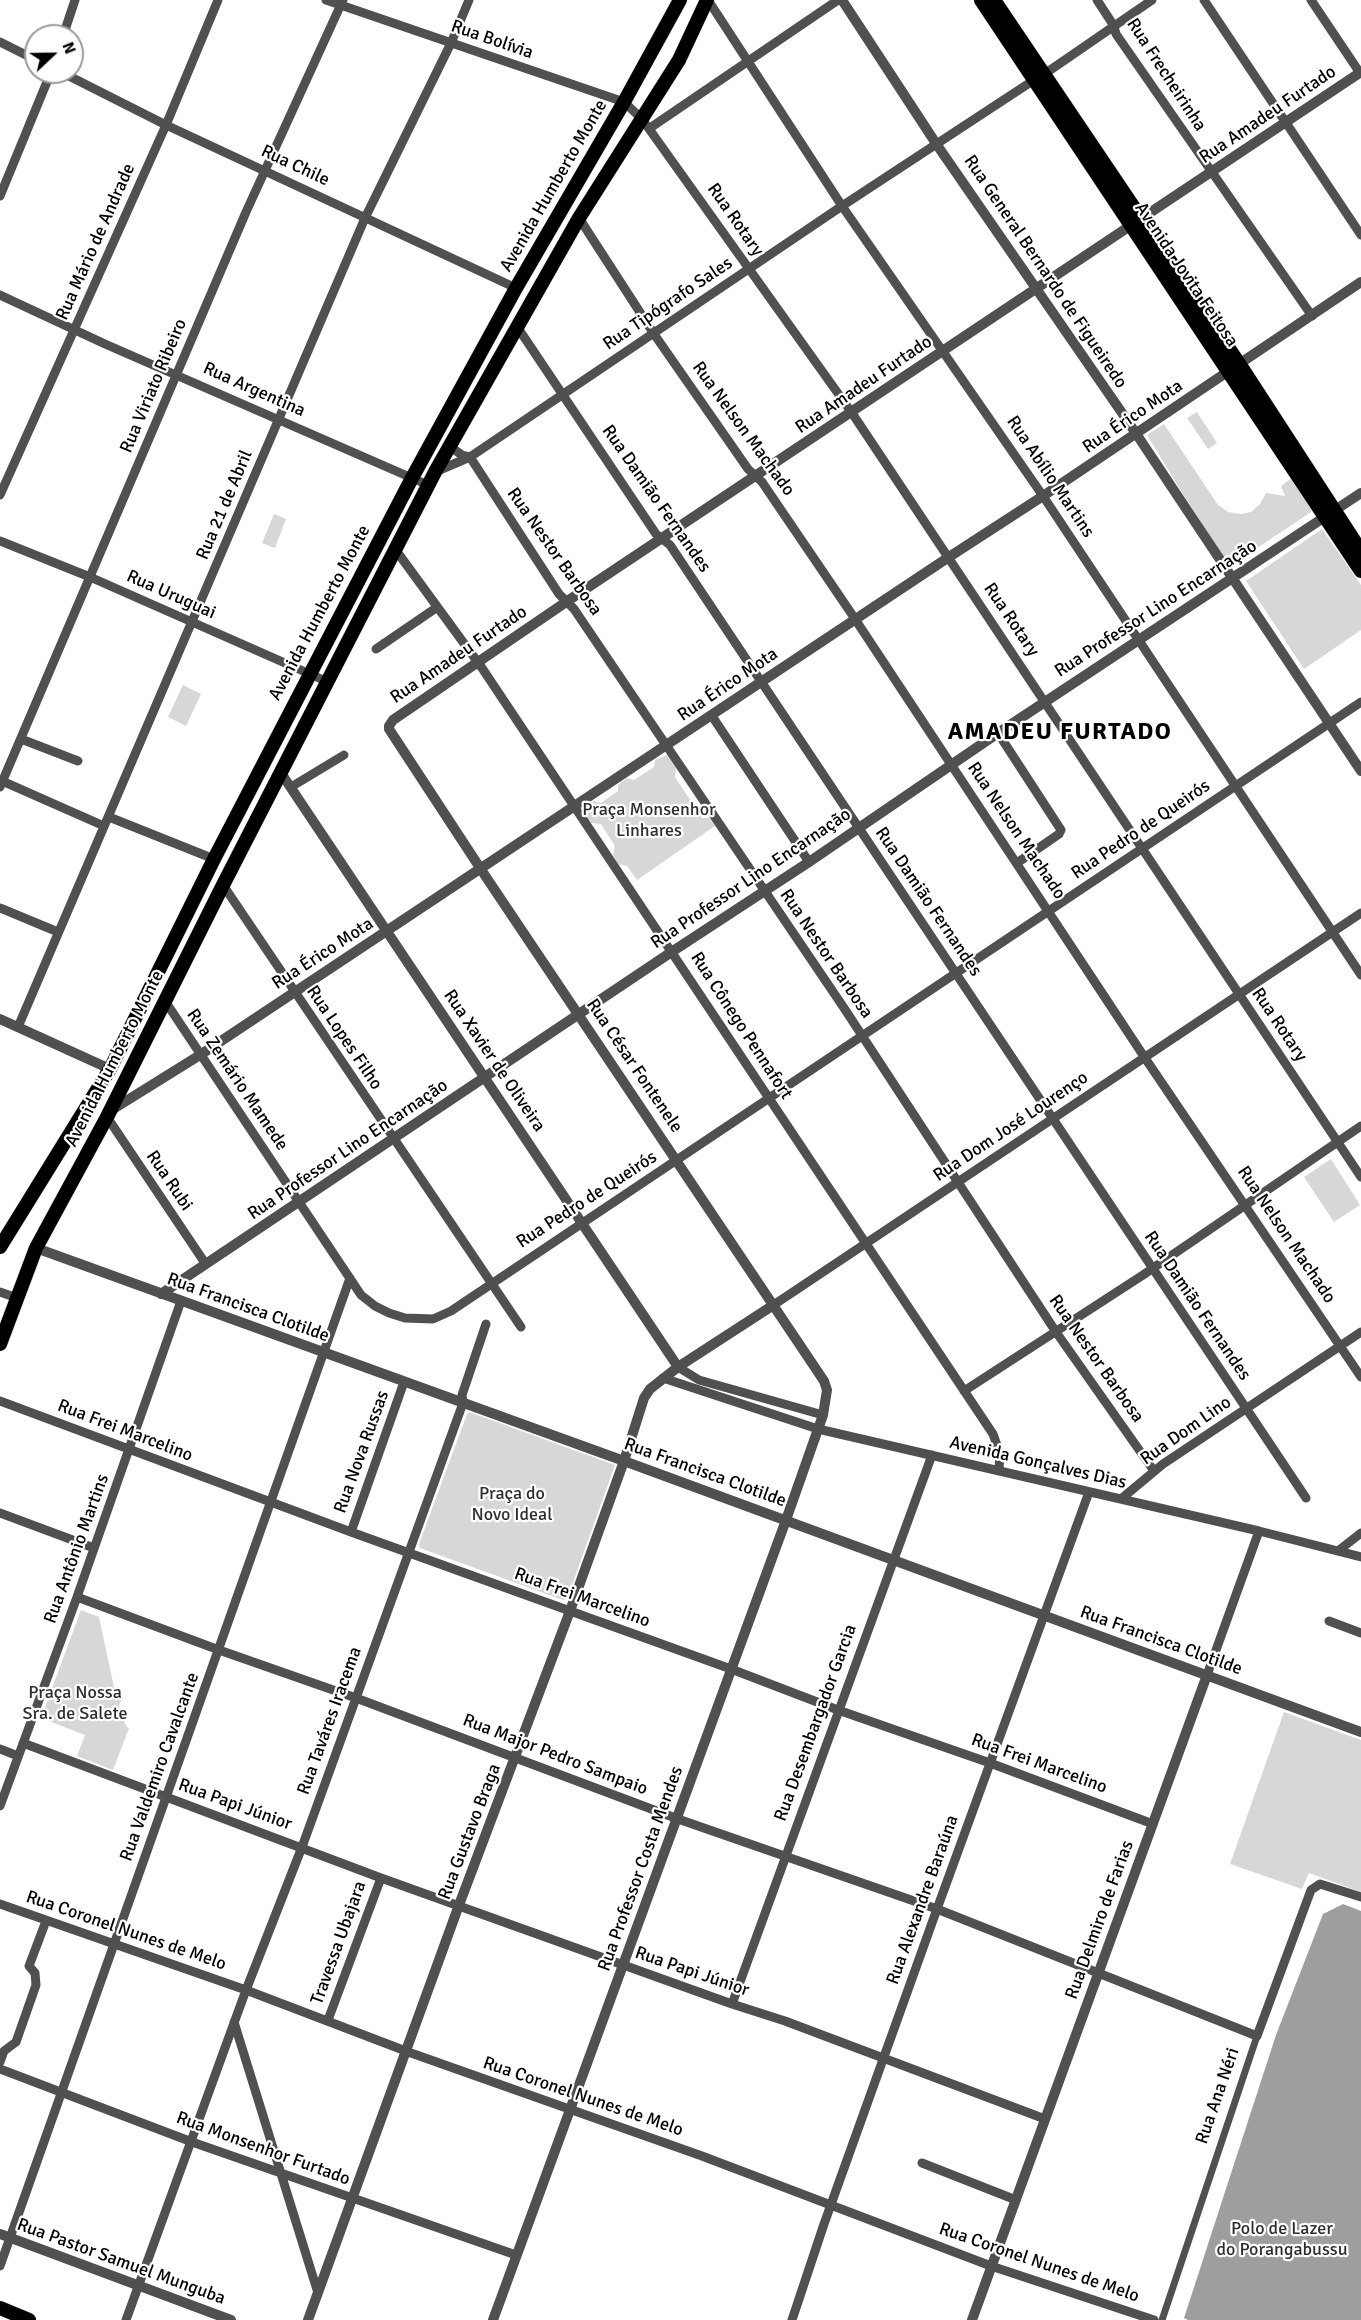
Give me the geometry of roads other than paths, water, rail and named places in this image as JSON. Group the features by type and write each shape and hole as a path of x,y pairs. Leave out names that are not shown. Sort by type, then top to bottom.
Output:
{"main road":[{"name":"Avenida Humberto Monte","path":"0,1247 110,1069 308,674 411,478 680,0"},
{"name":"Avenida Humberto Monte","path":"0,1344 36,1248 108,1114 428,485 579,218 646,124 707,0"},
{"name":"Avenida Jovita Feitosa","path":"981,0 1038,78 1234,369 1330,514 1361,571"},
{"name":"Avenida Jovita Feitosa","path":"994,0 1038,78"},
{"name":"Avenida Jovita Feitosa","path":"1330,514 1361,551"},
{"path":"0,2308 29,2320"}],"street":[{"path":"67,24 75,0"},
{"name":"Rua Mário de Andrade","path":"0,495 166,125 218,0"},
{"name":"Rua Bolívia","path":"326,0 342,2 451,43 624,102 646,124"},
{"name":"Rua 21 de Abril","path":"18,1027 366,218 451,43 469,0"},
{"name":"Rua Abílio Martins","path":"707,0 842,206 943,352 949,357 1140,640 1361,975"},
{"path":"646,124 748,61 840,0"},
{"name":"Rua General Bernardo de Figueiredo","path":"840,0 1136,434 1361,771"},
{"name":"Rua Frecheirinha","path":"1097,0 1114,26 1116,34 1312,316"},
{"name":"Rua Tipógrafo Sales","path":"470,458 562,394 1152,0"},
{"path":"1204,0 1361,236"},
{"path":"1311,0 1360,73"},
{"name":"Rua Viriato Ribeiro","path":"1,783 246,212 342,2"},
{"path":"0,42 24,54"},
{"name":"Rua Amadeu Furtado","path":"389,729 393,720 566,603 1360,73"},
{"path":"0,196 46,84"},
{"name":"Rua Chile","path":"84,84 166,125 516,288"},
{"name":"Rua Rotary","path":"646,124 852,413 1361,1177"},
{"name":"Rua Nelson Machado","path":"579,218 654,334 755,477 762,482 1145,1058 1361,1377"},
{"name":"Rua Érico Mota","path":"108,1114 666,747 1361,282"},
{"name":"Rua Argentina","path":"0,295 428,485"},
{"name":"Rua Damião Fernandes","path":"518,328 656,534 670,545 1306,1498"},
{"name":"Rua Nestor Barbosa","path":"449,446 470,458 566,603 574,609 862,1036 1056,1332 1154,1472"},
{"path":"435,472 470,458"},
{"name":"Rua Professor Lino Encarnação","path":"162,1294 205,1263 299,1203 809,862 998,733 1361,493"},
{"name":"Rua Uruguai","path":"0,541 90,577 328,682"},
{"name":"Rua Cônego Pennafort","path":"395,549 478,663 673,951 964,1391 998,1443 999,1470"},
{"path":"376,650 436,608"},
{"name":"Rua Pedro de Queirós","path":"490,1284 1361,702"},
{"path":"712,716 809,862"},
{"name":"Rua César Fontenele","path":"389,729 824,1382 827,1397 818,1429"},
{"path":"998,733 1061,830 1059,834 1017,863"},
{"path":"21,739 78,761"},
{"path":"291,787 344,755"},
{"name":"Rua Xavier de Oliveira","path":"281,773 678,1367"},
{"path":"1,783 104,826"},
{"path":"109,817 214,859"},
{"name":"Rua Lopes Filho","path":"223,885 521,1327"},
{"path":"0,908 58,932"},
{"name":"Rua Dom José Lourenço","path":"678,1367 1361,913"},
{"name":"Rua Zemário Mamede","path":"165,1002 361,1295 375,1306 405,1318 433,1319 452,1311 490,1284"},
{"path":"0,1019 110,1069"},
{"name":"Rua Rubi","path":"108,1114 205,1263"},
{"path":"964,1391 1152,1269 1361,1126"},
{"name":"Rua Francisca Clotilde","path":"36,1248 894,1559 1361,1732"},
{"name":"Rua Valdemiro Cavalcante","path":"0,2266 5,2236 61,2092 350,1278"},
{"path":"0,1292 17,1298"},
{"name":"Rua Antônio Martins","path":"0,1806 77,1597 181,1301"},
{"name":"Rua Taváres Iracema","path":"126,2320 234,2022 302,1847 409,1553 463,1403 462,1395 486,1324"},
{"name":"Rua Dom Lino","path":"1121,1499 1154,1472 1361,1332"},
{"name":"Rua Gustavo Braga","path":"308,2320 459,1905 570,1611 644,1398 650,1389 678,1367"},
{"name":"Avenida Gonçalves Dias","path":"678,1367 710,1388 818,1429 1259,1531 1361,1557"},
{"name":"Avenida Gonçalves Dias","path":"663,1378 823,1414"},
{"name":"Rua Nova Russas","path":"351,1532 404,1382"},
{"name":"Rua Frei Marcelino","path":"0,1401 129,1451 838,1710 990,1762 1153,1824"},
{"name":"Rua Professor Costa Mendes","path":"493,2320 571,2111 622,1965 678,1819 818,1429"},
{"name":"Rua Desembargador Garcia","path":"732,2004 932,1455"},
{"name":"Rua Alexandre Baraúna","path":"792,2320 937,1909 1089,1492"},
{"path":"0,1513 94,1548"},
{"name":"Rua Delmiro de Farias","path":"972,2320 1259,1531"},
{"path":"1338,1551 1361,1533"},
{"path":"1350,1541 1361,1543"},
{"name":"Rua Major Pedro Sampaio","path":"77,1597 356,1698 678,1819 937,1909 1257,2036"},
{"path":"1329,1621 1361,1633"},
{"name":"Rua Papi Júnior","path":"23,1743 381,1878 885,2057 1045,2119"},
{"path":"0,1749 18,1756"},
{"name":"Travessa Ubajara","path":"328,2020 381,1878"},
{"name":"Rua Ana Néri","path":"1162,2320 1257,2036 1315,1885 1326,1885 1361,1897"},
{"name":"Rua Coronel Nunes de Melo","path":"0,1904 246,1990 406,2051 712,2160 991,2266 1154,2320"},
{"path":"0,2062 4,2051 16,2042 36,1985 35,1973 29,1966 46,1921"},
{"path":"234,2022 318,2293"},
{"name":"Rua Monsenhor Furtado","path":"0,2068 192,2142 516,2255"},
{"path":"922,2163 1016,2200"},
{"name":"Rua Pastor Samuel Munguba","path":"5,2236 231,2320"}],"district":[{"name":"AMADEU FURTADO","path":"1060,733"}],"park label":[{"name":"Praça Monsenhor Linhares","path":"649,820"},
{"name":"Praça do Novo Ideal","path":"512,1504"},
{"name":"Praça Nossa Sra. de Salete","path":"75,1703"},
{"name":"Polo de Lazer do Porangabussu","path":"1282,2239"}]}
